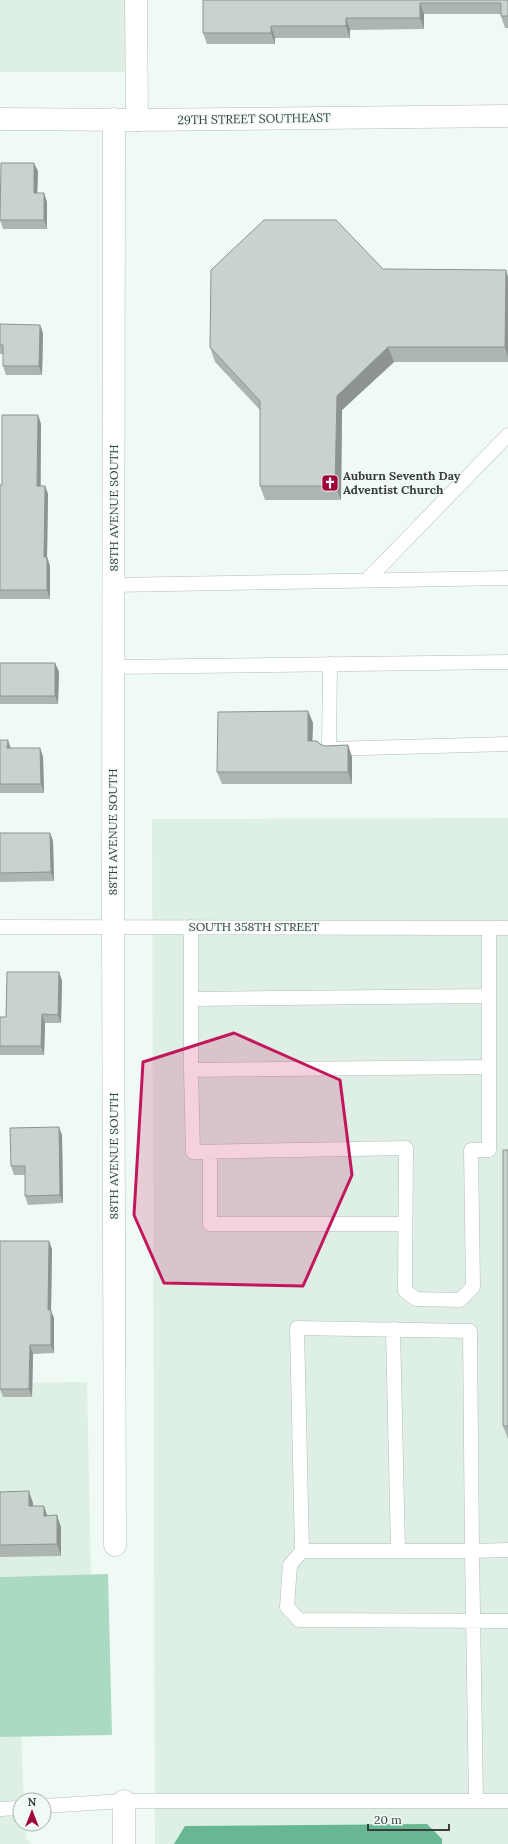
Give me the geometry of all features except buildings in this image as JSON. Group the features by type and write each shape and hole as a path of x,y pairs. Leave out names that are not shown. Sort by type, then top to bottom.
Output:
{"street":[{"path":"136,0 137,120"},
{"name":"29TH STREET SOUTHEAST","path":"0,119 137,120 508,116"},
{"name":"88TH AVENUE SOUTH","path":"114,119 113,926 115,1545"},
{"path":"124,1801 124,1844"}],"lane":[{"path":"367,580 508,435"},
{"path":"114,585 508,578"},
{"path":"113,667 508,662"},
{"path":"330,664 329,749 508,744"},
{"name":"SOUTH 358TH STREET","path":"0,927 113,926 508,928"},
{"path":"191,927 191,1070 193,1152 406,1148 404,1224 405,1291 416,1299 460,1300 473,1287 471,1150 489,1150 489,928"},
{"path":"191,999 489,996"},
{"path":"191,1070 489,1067"},
{"path":"210,1152 210,1224 404,1224"},
{"path":"476,1801 474,1620 472,1550 470,1331 297,1328 302,1551 290,1565 287,1607 299,1620 474,1620 508,1620"},
{"path":"393,1329 398,1550"},
{"path":"302,1551 508,1550"},
{"path":"52,1806 124,1801 508,1802"},
{"path":"0,1809 12,1808"}],"highlighted area":[{"path":"234,1033 340,1080 352,1175 303,1286 164,1283 134,1215 143,1062"}],"shaded area":[{"path":"0,0 126,0 126,72 0,72"},
{"path":"508,818 508,1844 155,1844 152,819"},
{"path":"87,1382 91,1575 0,1577 0,1383"},
{"path":"108,1574 112,1735 0,1737 0,1577"},
{"path":"0,1737 21,1737 24,1792 12,1792 12,1832 26,1832 26,1838 32,1844 0,1844"},
{"path":"427,1824 442,1839 442,1844 174,1844 185,1826"}],"place":[{"name":"Auburn Seventh Day Adventist Church","path":"330,483"}]}
